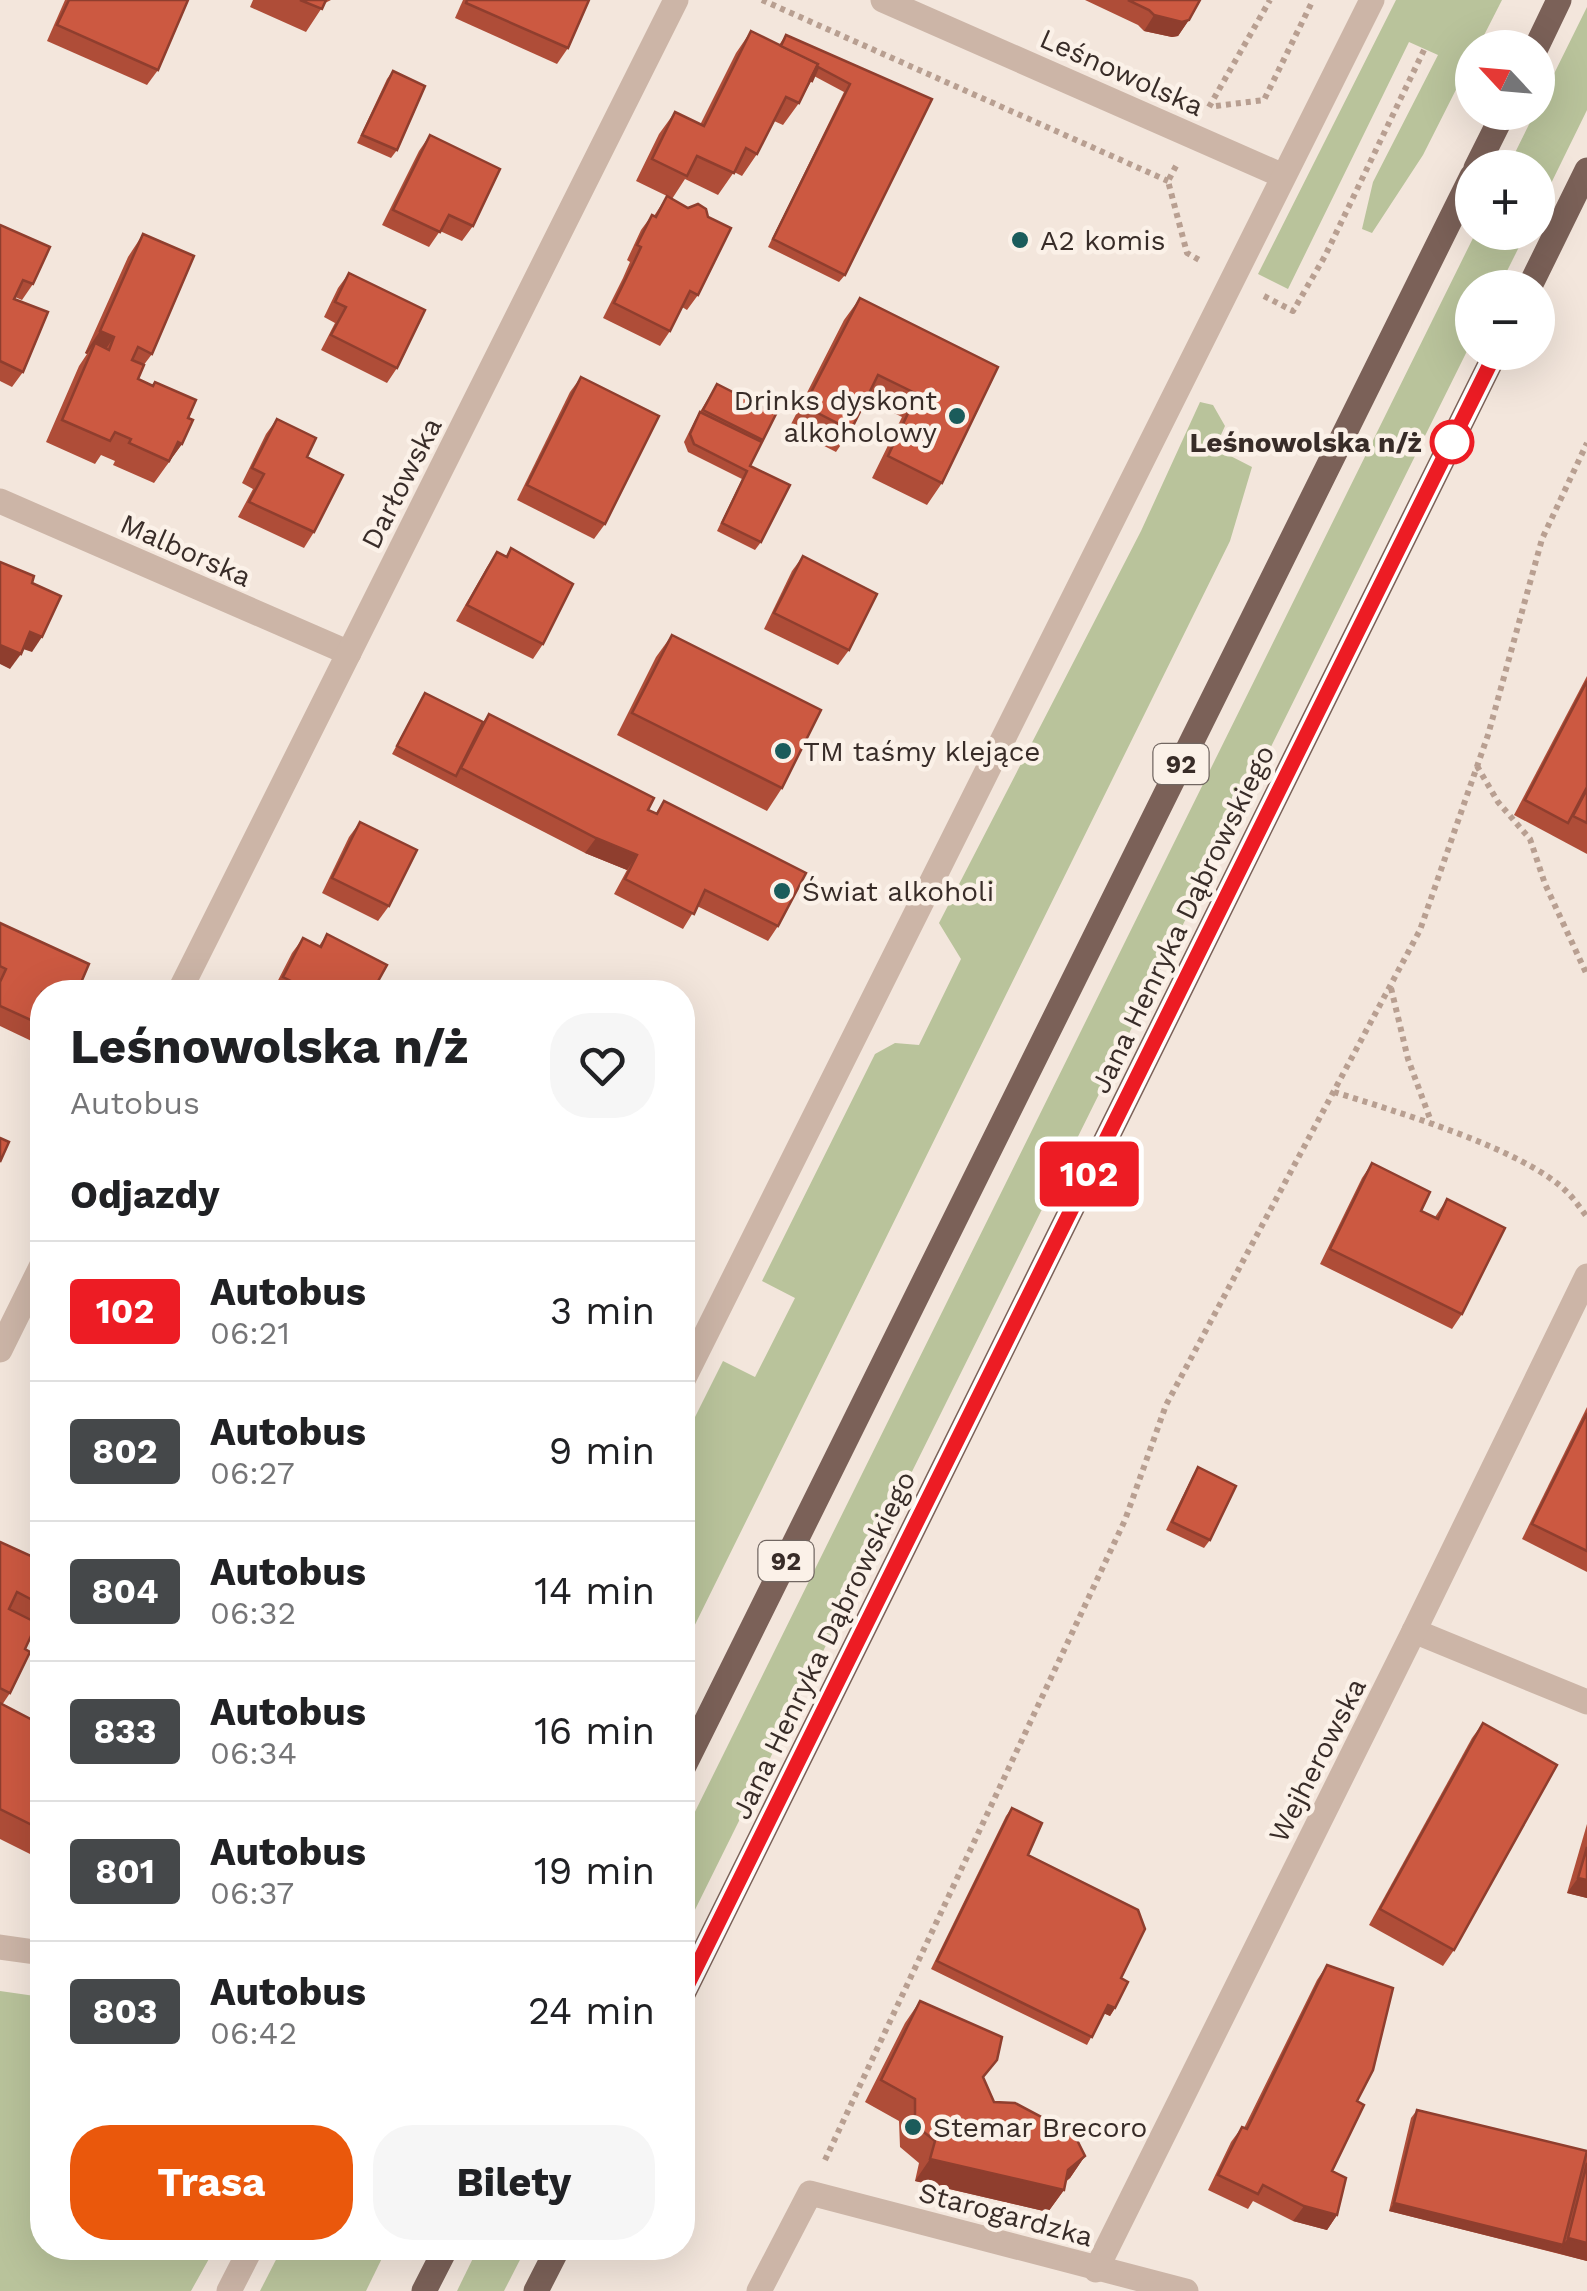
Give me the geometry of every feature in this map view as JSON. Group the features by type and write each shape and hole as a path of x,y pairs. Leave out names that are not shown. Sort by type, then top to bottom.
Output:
{"main road":[{"path":"1545,30 1560,0"},
{"path":"1538,270 1587,170"},
{"name":"92","path":"695,1744 1455,210"},
{"name":"Jana Henryka Dąbrowskiego","path":"695,1970 1487,370"},
{"path":"424,2291 440,2260"},
{"path":"536,2291 552,2260"}],"street":[{"name":"Darłowska","path":"185,980 676,0"},
{"name":"Leśnowolska","path":"883,0 1283,176"},
{"path":"695,1356 1372,0"},
{"name":"Malborska","path":"0,501 349,653"},
{"name":"Wejherowska","path":"1096,2270 1587,1276"},
{"path":"2,1342 30,1288"},
{"path":"1414,1631 1587,1702"},
{"path":"0,1947 30,1951"},
{"path":"760,2291 810,2193"},
{"name":"Starogardzka","path":"810,2193 1186,2291"},
{"path":"229,2291 244,2260"}],"path":[{"path":"762,0 1168,181"},
{"path":"1250,40 1270,0"},
{"path":"1210,106 1264,100 1313,0"},
{"path":"1394,111 1424,50"},
{"path":"810,2193 1125,1520 1166,1405 1420,930 1477,766 1542,539 1587,443"},
{"path":"1477,766 1498,802 1530,839 1545,884 1587,975"},
{"path":"1390,986 1408,1059 1432,1125"},
{"path":"1334,1092 1432,1125 1523,1162 1566,1191 1587,1217"}],"green space":[{"path":"1396,0 1502,0 1487,30 1455,30 1455,92 1423,155 1372,233 1362,229 1373,182 1438,55 1409,42 1288,289 1258,274"},
{"path":"1587,7 1587,110 1555,175 1555,150 1516,150 1526,130 1555,130 1555,72"},
{"path":"1467,250 1518,250 1508,270 1457,270"},
{"path":"1455,274 1458,370 695,1910 695,1812"},
{"path":"1200,402 1213,405 1225,426 1215,448 1252,467 1230,541 695,1625 695,1417 723,1361 755,1377 795,1298 762,1281 875,1054 895,1043 919,1045 961,959 939,923 1141,531"},
{"path":"0,1991 30,1995 30,2260 208,2260 191,2291 0,2291"},
{"path":"276,2260 381,2260 366,2291 260,2291"},
{"path":"472,2260 520,2260 504,2291 457,2291"}],"building":[{"path":"69,0 188,0 158,70 57,25"},
{"path":"300,0 326,0 322,9"},
{"path":"589,0 568,48 466,3"},
{"path":"1128,0 1200,0 1189,20 1182,22 1154,15"},
{"path":"751,31 818,64 799,103 786,97 757,154 746,148 734,173 697,156 687,176 652,159 675,112 704,126"},
{"path":"786,35 932,99 845,275 773,239 850,84 818,67 810,80 818,64 781,46"},
{"path":"393,71 425,86 397,150 362,135"},
{"path":"430,135 500,169 473,226 449,215 440,232 393,210"},
{"path":"667,196 688,208 698,204 706,209 708,217 731,228 698,295 690,291 670,331 614,303 641,247 637,245"},
{"path":"0,225 50,247 33,284 23,280 14,299 48,312 23,372 0,361"},
{"path":"143,234 194,256 152,354 138,347 132,360 144,365 138,379 196,400 188,418 193,420 169,461 129,443 131,439 115,432 110,441 62,420 95,343 109,350 114,337 100,331"},
{"path":"349,273 425,310 397,368 331,335 346,307 335,302"},
{"path":"860,298 998,367 942,483 888,456 917,394 878,375 851,430 804,406"},
{"path":"581,377 659,416 605,524 527,485"},
{"path":"717,384 776,414 763,440 703,410"},
{"path":"700,412 762,442 750,466 790,485 761,542 722,523 747,471 694,444 690,434"},
{"path":"277,419 316,438 307,457 343,475 314,532 249,502 264,474 252,468"},
{"path":"511,548 573,584 543,644 467,605 497,552 507,557"},
{"path":"803,556 877,594 849,650 774,613"},
{"path":"0,562 34,576 32,583 61,596 42,637 30,632 21,654 0,645"},
{"path":"672,635 821,710 782,788 632,713"},
{"path":"1587,681 1587,787 1568,823 1525,800"},
{"path":"425,693 483,722 456,776 397,746"},
{"path":"489,714 654,798 648,810 657,814 664,801 806,873 778,926 705,890 694,914 625,879 637,855 461,768"},
{"path":"1587,789 1587,823 1573,816"},
{"path":"360,822 417,850 389,906 332,878"},
{"path":"0,923 89,964 82,980 30,980 30,1020 0,1006 0,982 6,969 0,966"},
{"path":"327,934 387,965 379,980 283,977 303,938 321,947"},
{"path":"0,1138 9,1142 0,1162"},
{"path":"1372,1163 1430,1192 1421,1211 1438,1219 1447,1199 1505,1228 1462,1314 1330,1249"},
{"path":"1587,1413 1587,1551 1532,1524"},
{"path":"1198,1467 1236,1486 1210,1540 1172,1522"},
{"path":"0,1542 30,1556 30,1599 17,1592 9,1609 30,1620 30,1638 25,1649 30,1652 10,1693 0,1688"},
{"path":"0,1703 30,1719 30,1824 0,1809"},
{"path":"1483,1723 1557,1765 1454,1950 1380,1909"},
{"path":"1012,1808 1042,1823 1028,1855 1138,1910 1145,1929 1121,1978 1128,1982 1115,2008 1108,2005 1092,2037 937,1961"},
{"path":"1587,1847 1587,1880 1578,1878"},
{"path":"1327,1965 1393,1988 1373,2070 1357,2101 1364,2105 1332,2171 1346,2178 1337,2215 1304,2206 1263,2185 1258,2194 1218,2175 1242,2127 1247,2129"},
{"path":"920,2001 1002,2037 997,2060 983,2077 994,2102 1015,2103 1053,2123 1077,2129 1075,2136 1085,2156 1068,2170 1064,2190 930,2159 935,2141 915,2125 915,2099 881,2080"},
{"path":"1417,2110 1587,2151 1563,2245 1394,2203"},
{"path":"1587,2163 1587,2243 1568,2238"}],"bus line":[{"name":"102","path":"695,1970 1487,370"}],"place":[{"name":"A2 komis","path":"1020,240"},
{"name":"Drinks dyskont alkoholowy","path":"957,416"},
{"name":"Leśnowolska n/ż","path":"1452,442"},
{"name":"TM taśmy klejące","path":"783,751"},
{"name":"Świat alkoholi","path":"782,891"},
{"name":"Stemar Brecoro","path":"913,2127"}]}
